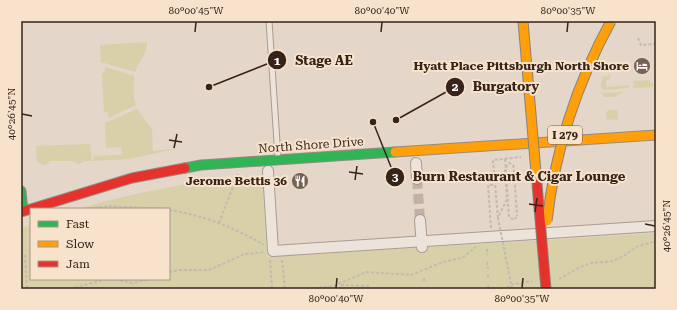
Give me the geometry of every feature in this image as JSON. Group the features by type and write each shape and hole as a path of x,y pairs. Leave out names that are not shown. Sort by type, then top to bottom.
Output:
{"main road":[{"path":"516,21 532,143"},
{"path":"522,21 544,255"},
{"name":"I 279","path":"546,289 544,255 547,213 557,163 571,109 588,65 611,21"},
{"path":"531,92 544,255"},
{"name":"North Shore Drive","path":"34,208 106,185 154,173 201,165 656,135"},
{"path":"21,191 22,212"}],"street":[{"path":"416,163 417,179"},
{"path":"268,172 275,251 422,244 477,238 656,226"},
{"path":"420,220 422,244"}],"lane":[{"path":"269,21 278,159"}],"path":[{"path":"638,38 641,45 656,44"},
{"path":"512,289 498,218 493,160 519,158"},
{"path":"498,218 507,199 505,169 509,163 513,165 514,169 517,216 514,220 509,217 506,174 505,166 504,159"},
{"path":"219,223 239,173"},
{"path":"491,237 488,185 494,185"},
{"path":"93,208 111,206 145,208"},
{"path":"170,210 219,223 275,251 285,289"},
{"path":"339,284 366,272 411,275 443,262 466,255 474,249 477,238"},
{"path":"554,281 590,262 613,261 624,256 636,247 656,241"},
{"path":"486,249 487,255"},
{"path":"170,272 179,270 209,270 245,254 275,251"},
{"path":"272,289 275,251"},
{"path":"25,255 27,289"},
{"path":"487,262 488,269"},
{"path":"488,275 488,280"},
{"path":"424,278 424,283"},
{"path":"70,289 102,280"},
{"path":"116,280 132,283 145,280"},
{"path":"502,289 514,284 536,282"},
{"path":"309,289 339,284 371,286"},
{"path":"488,285 489,289"}],"shaded area":[{"path":"147,42 146,50 135,72 101,62 100,45"},
{"path":"105,67 134,76 134,98 136,105 108,118 108,112 104,112 102,73 105,73"},
{"path":"611,75 609,80 606,80 606,87 629,85 629,88 604,90 601,88 602,77"},
{"path":"650,80 650,83 653,83 653,87 633,88 634,81"},
{"path":"602,92 624,92 614,97 604,97"},
{"path":"137,109 152,129 153,151 180,148 129,159 93,161 94,156 122,155 121,147 106,148 105,123"},
{"path":"609,110 617,110 618,119 607,120 606,112"},
{"path":"90,144 92,161 84,161 77,165 77,162 72,161 49,161 49,163 45,164 45,166 37,162 36,146"},
{"path":"262,176 267,257 656,233 656,289 21,289 21,228 30,225 30,280 170,280 170,208 82,208 169,187"}],"tunnel":[{"path":"417,179 420,220"}],"traffic: fast":[{"path":"185,168 201,165 395,152"},
{"path":"21,191 23,211"}],"traffic: slow":[{"path":"523,21 537,184"},
{"path":"547,221 556,169 569,118 588,68 611,21"},
{"path":"395,152 656,135"}],"traffic: jam":[{"path":"34,208 132,178 185,168"},
{"path":"537,184 546,289"},
{"path":"21,212 30,209"}],"place":[{"name":"Hyatt Place Pittsburgh North Shore","path":"642,66"},
{"name":"Stage AE","path":"209,87"},
{"name":"Burgatory","path":"396,120"},
{"name":"Burn Restaurant & Cigar Lounge","path":"373,122"},
{"name":"Jerome Bettis 36","path":"300,181"}]}
